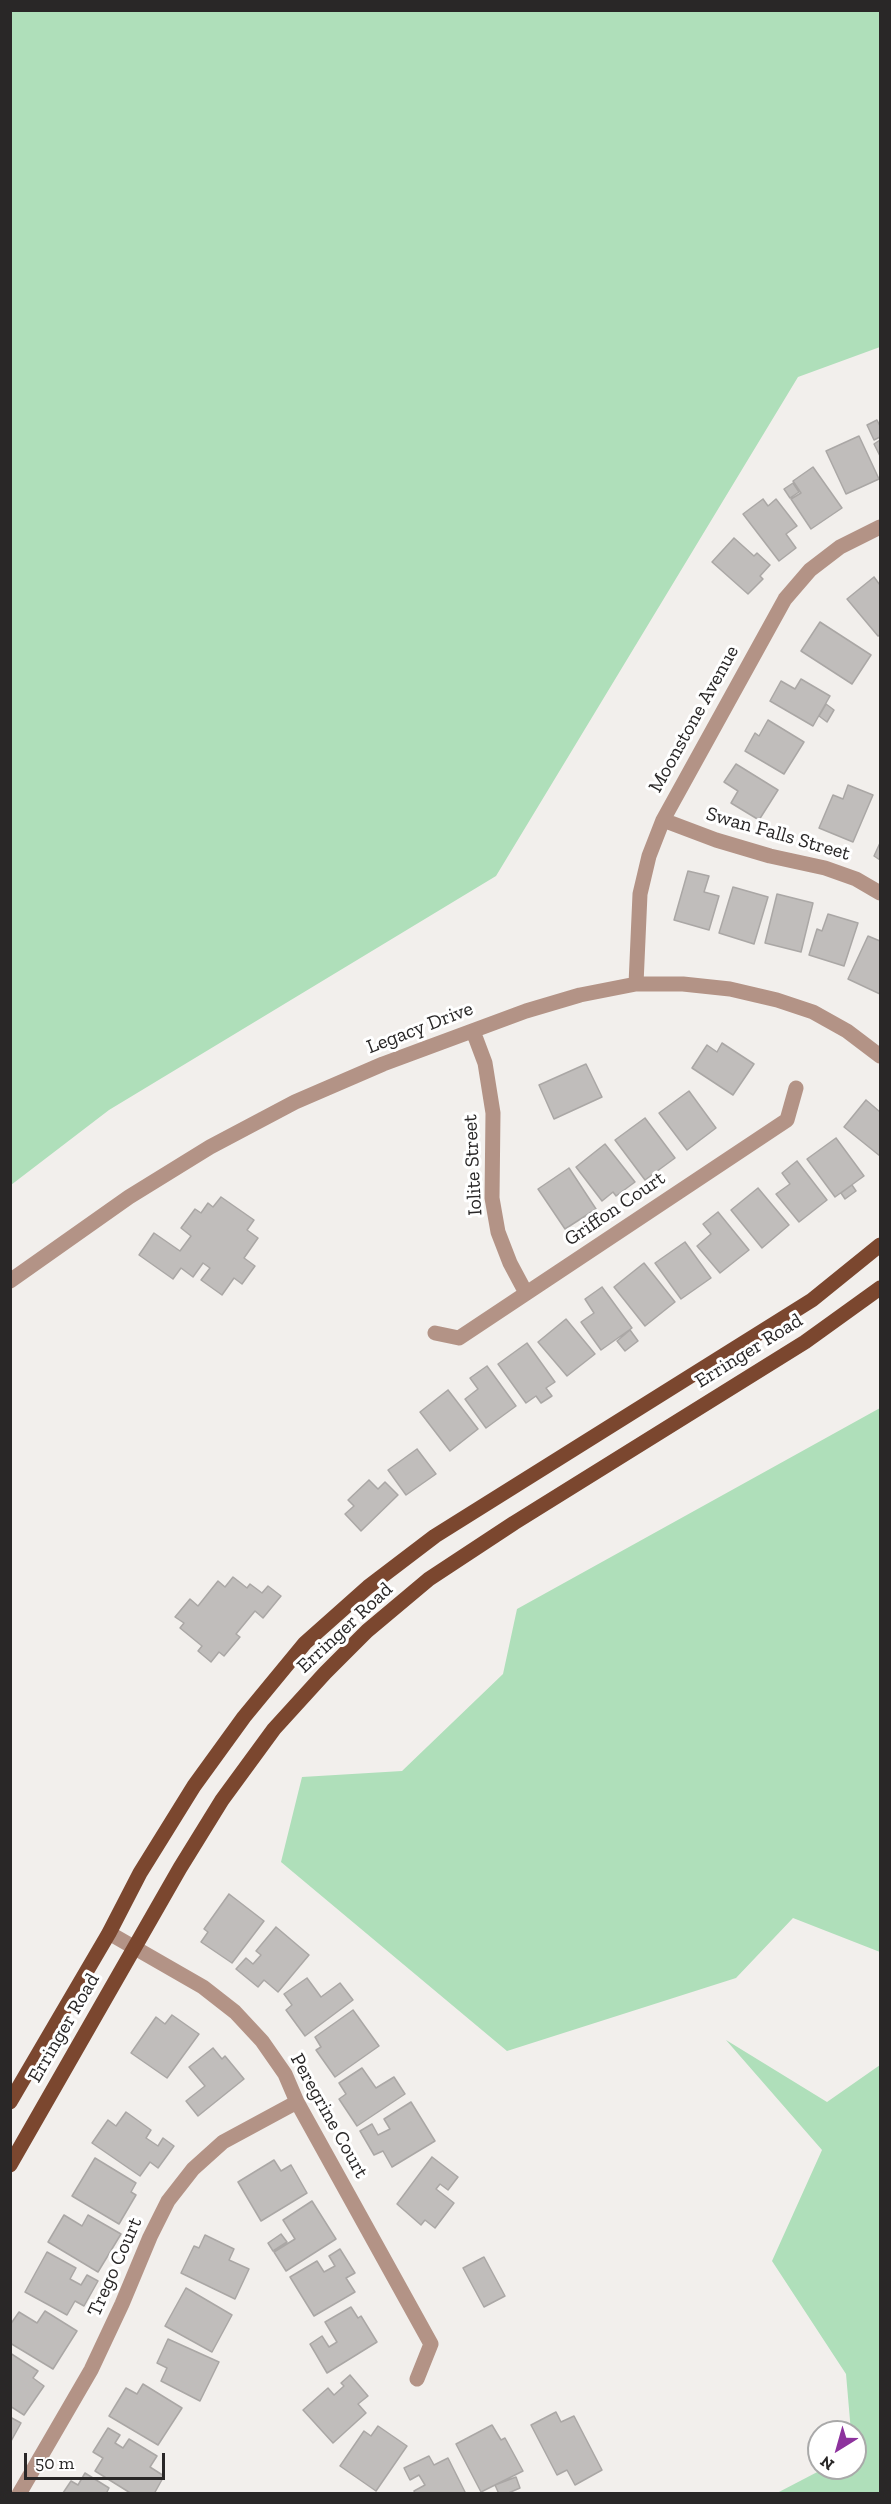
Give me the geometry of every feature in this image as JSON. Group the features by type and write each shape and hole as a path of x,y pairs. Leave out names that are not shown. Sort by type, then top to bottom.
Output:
{"main road":[{"name":"Erringer Road","path":"10,2102 109,1933 140,1873 194,1786 244,1717 305,1643 360,1594 435,1536 812,1300 880,1245"},
{"name":"Erringer Road","path":"10,2165 222,1800 261,1746 318,1681 367,1631 439,1573 534,1510 805,1342 880,1288"}],"street":[{"name":"Moonstone Avenue","path":"636,984 640,894 649,856 663,820 785,598 810,570 840,547 880,527"},
{"name":"Swan Falls Street","path":"663,820 726,843 770,856 825,868 856,879 880,892"},
{"name":"Legacy Drive","path":"10,1281 129,1197 210,1147 295,1102 350,1078 526,1011 580,995 636,984 707,987 777,999 813,1012 839,1026 880,1056"},
{"name":"Iolite Street","path":"473,1031 485,1063 493,1113 492,1198 498,1232 510,1263 526,1293"},
{"name":"Griffon Court","path":"435,1334 459,1338 787,1120 796,1088"},
{"name":"Peregrine Court","path":"109,1933 203,1987 235,2012 262,2041 285,2074 297,2102 431,2344 417,2379"},
{"name":"Trego Court","path":"19,2493 91,2370 168,2201 193,2169 223,2142 297,2102"}],"green space":[{"path":"11,10 880,11 880,347 798,377 496,876 109,1110 11,1185"},
{"path":"880,1408 880,1952 793,1918 736,1978 507,2051 281,1862 302,1777 402,1771 503,1674 517,1609"},
{"path":"726,2040 827,2102 880,2065 880,2493 777,2493 807,2477 807,2480 867,2480 867,2420 850,2420 846,2374 772,2261 822,2150"}],"building":[{"path":"877,420 880,426 880,437 874,440 867,425"},
{"path":"859,436 879,479 846,494 826,451"},
{"path":"880,440 880,456 874,444"},
{"path":"813,467 842,508 811,529 791,499 801,493 793,481"},
{"path":"793,483 799,492 790,498 784,489"},
{"path":"763,499 768,506 776,499 797,526 786,534 796,548 779,561 743,514"},
{"path":"734,538 754,556 757,553 770,565 760,576 763,579 748,594 712,562"},
{"path":"874,577 880,585 880,635 878,636 847,599"},
{"path":"820,622 871,655 852,684 801,651"},
{"path":"801,679 830,696 813,726 770,701 781,681 795,689"},
{"path":"826,704 834,710 827,722 819,716"},
{"path":"768,720 804,742 784,774 745,751 755,733 759,736"},
{"path":"736,764 778,790 759,820 731,803 738,791 724,782"},
{"path":"848,785 873,795 853,842 819,828 833,795 843,799"},
{"path":"880,843 880,860 874,856"},
{"path":"688,871 709,876 704,892 719,896 709,930 674,920"},
{"path":"733,887 768,897 754,944 719,933"},
{"path":"777,894 813,903 801,952 765,943"},
{"path":"828,914 858,923 844,966 809,955 817,929 822,931"},
{"path":"868,936 880,941 880,994 848,979"},
{"path":"722,1043 754,1064 733,1095 692,1068 707,1045 717,1052"},
{"path":"586,1064 602,1097 554,1119 539,1085"},
{"path":"689,1091 716,1128 687,1150 659,1113"},
{"path":"866,1100 880,1112 880,1156 844,1127"},
{"path":"645,1118 675,1158 645,1180 615,1140"},
{"path":"836,1138 864,1176 835,1197 807,1159"},
{"path":"605,1144 635,1182 616,1196 613,1192 602,1201 576,1167"},
{"path":"797,1161 827,1200 799,1222 776,1194 790,1184 782,1173"},
{"path":"569,1168 596,1209 565,1229 538,1189"},
{"path":"852,1185 856,1191 845,1199 841,1193"},
{"path":"758,1188 789,1225 762,1248 731,1210"},
{"path":"221,1197 254,1220 247,1230 258,1238 244,1258 255,1266 242,1284 234,1278 222,1295 201,1280 210,1268 203,1263 193,1277 181,1268 173,1279 139,1255 154,1233 180,1251 191,1236 181,1228 195,1209 201,1213 208,1203 213,1207"},
{"path":"718,1212 749,1250 720,1273 697,1246 711,1234 703,1224"},
{"path":"685,1242 711,1278 681,1299 655,1263"},
{"path":"644,1263 675,1302 645,1326 614,1287"},
{"path":"602,1287 632,1328 601,1350 581,1322 594,1313 585,1299"},
{"path":"566,1319 595,1354 567,1376 538,1342"},
{"path":"630,1330 638,1341 625,1351 617,1341"},
{"path":"527,1343 555,1382 546,1388 552,1396 541,1403 536,1396 526,1403 498,1364"},
{"path":"487,1366 516,1406 486,1428 465,1399 478,1389 470,1378"},
{"path":"448,1390 478,1429 450,1451 420,1412"},
{"path":"417,1449 436,1474 406,1495 388,1470"},
{"path":"369,1480 378,1489 385,1482 398,1495 361,1531 345,1514 354,1506 348,1500"},
{"path":"233,1577 247,1588 250,1584 262,1593 268,1586 281,1596 263,1618 255,1611 236,1634 240,1637 224,1656 219,1652 211,1662 198,1651 202,1646 180,1628 184,1623 175,1617 190,1599 198,1606 218,1581 225,1587"},
{"path":"229,1894 264,1921 232,1963 201,1942 208,1932 204,1929"},
{"path":"276,1927 309,1955 278,1992 264,1980 258,1987 236,1969 246,1958 253,1964 261,1955 256,1951"},
{"path":"307,1978 321,1997 340,1983 353,2000 305,2036 286,2010 292,2005 284,1994"},
{"path":"353,2010 379,2046 335,2077 316,2050 321,2047 315,2037"},
{"path":"172,2015 199,2034 167,2078 131,2053 156,2017 165,2024"},
{"path":"213,2048 222,2059 225,2056 244,2079 198,2116 186,2101 205,2086 189,2067"},
{"path":"362,2068 376,2088 394,2077 405,2094 357,2126 339,2099 346,2094 339,2083"},
{"path":"411,2102 435,2141 392,2167 383,2151 374,2155 360,2131 372,2124 378,2135 390,2129 384,2119"},
{"path":"126,2112 151,2130 146,2138 158,2146 163,2138 174,2146 158,2168 150,2162 140,2176 92,2143 108,2120 116,2126"},
{"path":"432,2157 458,2177 448,2190 440,2184 436,2189 454,2203 435,2228 425,2220 421,2225 397,2204"},
{"path":"95,2158 136,2183 131,2192 136,2195 119,2224 72,2196"},
{"path":"274,2160 281,2171 291,2165 307,2193 261,2221 238,2182"},
{"path":"312,2201 336,2239 286,2271 274,2252 295,2239 283,2220"},
{"path":"64,2215 82,2226 88,2215 121,2234 98,2272 48,2242"},
{"path":"281,2234 287,2242 273,2251 268,2243"},
{"path":"205,2235 234,2249 229,2260 249,2269 235,2299 181,2273 194,2246 199,2248"},
{"path":"340,2249 355,2273 346,2278 355,2292 314,2316 290,2277 317,2261 324,2272 335,2266 329,2256"},
{"path":"47,2252 76,2268 70,2279 81,2285 87,2275 98,2281 84,2306 75,2301 67,2315 25,2292"},
{"path":"484,2257 505,2296 484,2307 463,2268"},
{"path":"186,2288 232,2315 212,2352 165,2326"},
{"path":"351,2307 358,2318 361,2316 377,2342 327,2373 310,2344 322,2336 329,2347 337,2342 325,2322"},
{"path":"45,2311 77,2331 53,2369 10,2343 10,2325 19,2312 37,2323"},
{"path":"168,2339 219,2362 200,2401 161,2381 167,2368 157,2363"},
{"path":"10,2353 38,2371 33,2378 44,2386 24,2415 10,2406"},
{"path":"350,2375 368,2396 358,2404 366,2413 333,2443 303,2410 328,2388 334,2395 344,2386 341,2383"},
{"path":"143,2384 182,2408 158,2445 109,2416 126,2388 137,2394"},
{"path":"556,2412 561,2422 574,2416 602,2470 575,2485 567,2470 557,2475 531,2425"},
{"path":"10,2417 21,2423 10,2443"},
{"path":"492,2425 501,2440 505,2438 523,2471 481,2492 456,2444"},
{"path":"378,2426 407,2446 376,2491 340,2466 364,2431 371,2436"},
{"path":"108,2428 120,2435 115,2443 123,2448 129,2439 157,2456 150,2467 164,2476 154,2494 132,2494 95,2471 103,2458 93,2452"},
{"path":"429,2456 434,2465 448,2458 466,2494 415,2494 414,2491 425,2485 419,2475 410,2480 404,2468"},
{"path":"85,2473 109,2488 106,2494 63,2493 71,2481 78,2485"},
{"path":"516,2477 520,2488 506,2494 499,2494 495,2485"}]}
